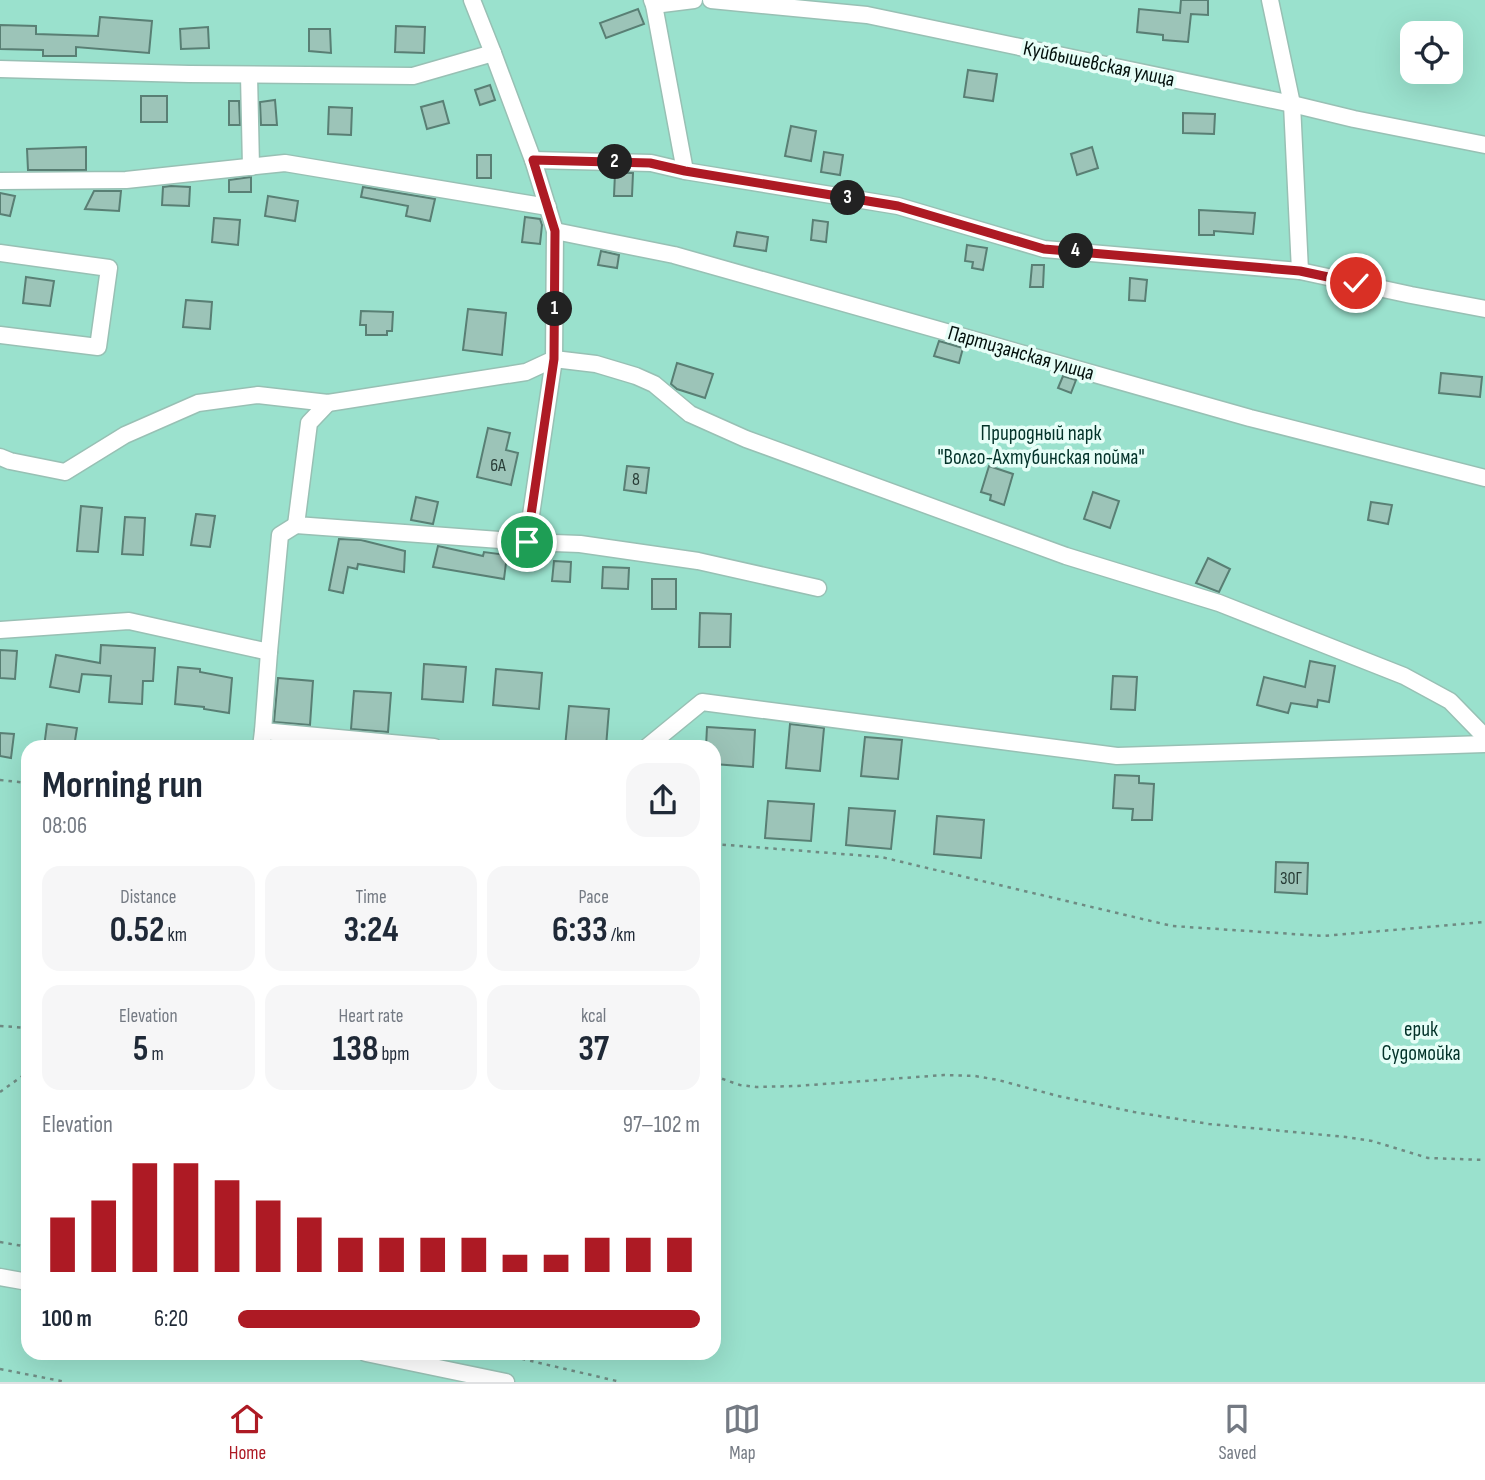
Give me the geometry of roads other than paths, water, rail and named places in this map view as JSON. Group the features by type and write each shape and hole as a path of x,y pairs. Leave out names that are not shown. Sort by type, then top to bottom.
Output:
{"street":[{"path":"472,0 533,160 555,231 554,359 527,542"},
{"path":"685,171 653,2 694,0"},
{"name":"Куйбышевская улица","path":"711,0 867,15 1485,145"},
{"path":"1270,0 1292,104 1300,271"},
{"path":"0,69 413,76 492,53"},
{"path":"249,75 251,167"},
{"path":"533,160 650,163 898,206 1044,249 1300,271 1485,309"},
{"path":"0,181 126,180 285,163 548,206"},
{"name":"Партизанская улица","path":"555,231 674,255 1237,414 1485,478"},
{"path":"0,253 108,268 98,347 0,335"},
{"path":"0,457 65,472 125,435 198,403 258,395 328,403 526,372 554,359 596,364 654,384 690,414 746,439 1066,556 1219,603 1404,676 1450,701 1485,737"},
{"path":"296,525 309,423 328,403"},
{"path":"284,740 262,739 280,535 296,525 580,544 698,561 818,588"},
{"path":"0,630 129,621 269,652"},
{"path":"656,740 702,702 1117,756 1485,744"},
{"path":"0,1277 21,1281"},
{"path":"400,1360 506,1382"}],"park label":[{"name":"Природный парк \"Волго-Ахтубинская пойма\"","path":"1041,445"},
{"name":"ерик Судомойка","path":"1421,1041"}]}
